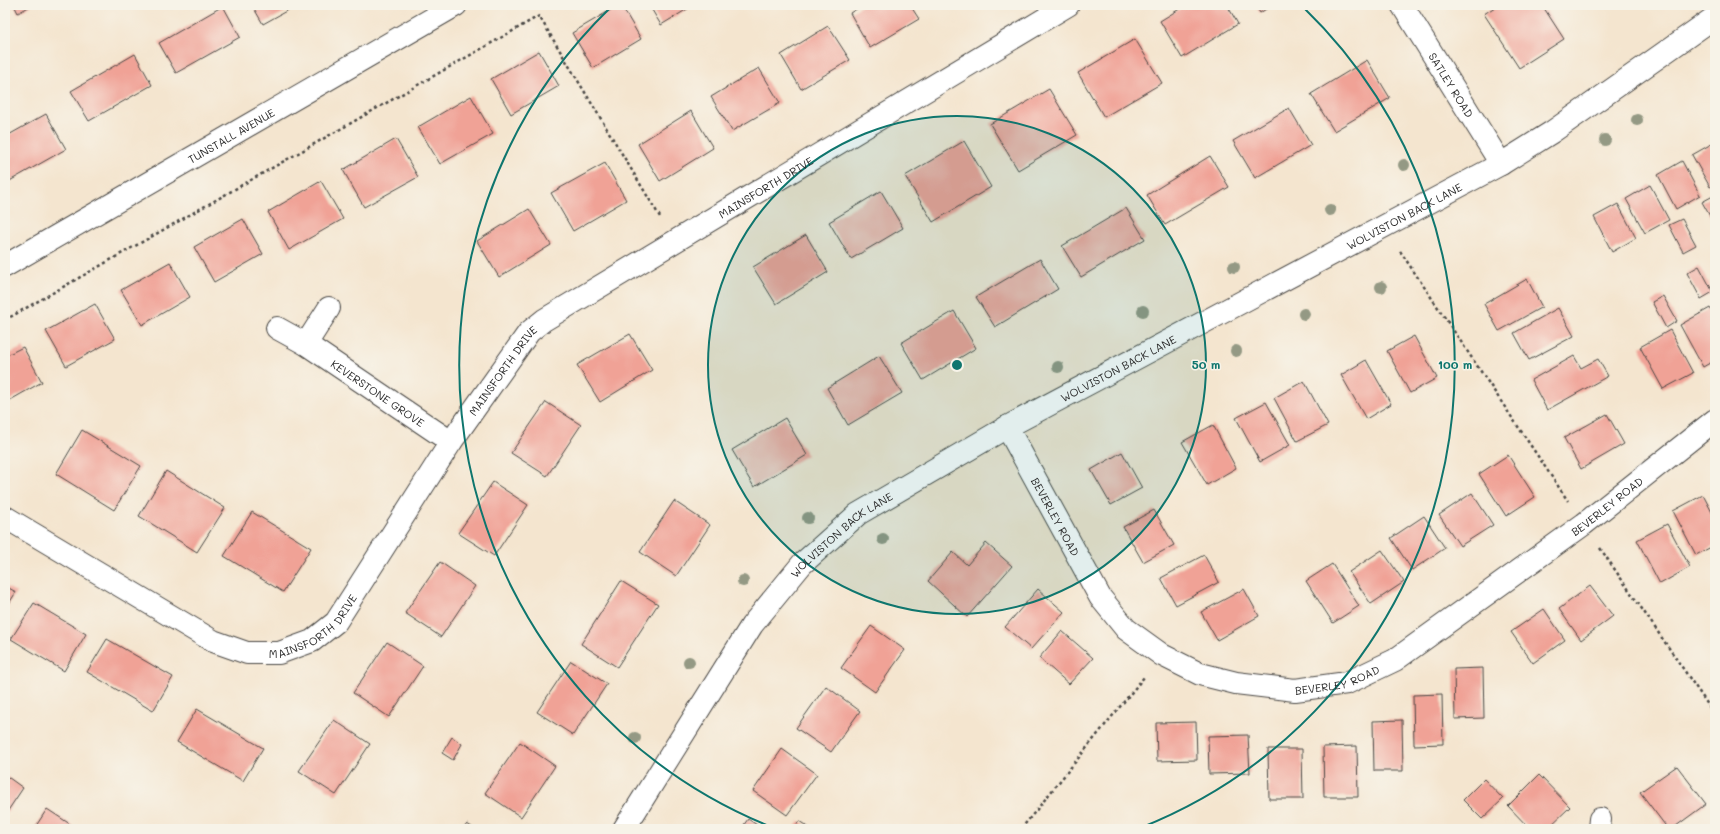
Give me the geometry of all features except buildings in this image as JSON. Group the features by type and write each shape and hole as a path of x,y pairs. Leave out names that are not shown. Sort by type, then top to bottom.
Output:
{"street":[{"name":"TUNSTALL AVENUE","path":"5,266 456,5"},
{"name":"MAINSFORTH DRIVE","path":"5,517 213,641 247,653 279,653 312,641 336,622 451,442 529,332 544,320 1068,5"},
{"name":"SATLEY ROAD","path":"1402,5 1501,164"},
{"name":"WOLVISTON BACK LANE","path":"624,829 752,625 802,564 858,514 1007,427 1501,164 1552,132 1715,17"},
{"path":"306,344 329,308"},
{"name":"KEVERSTONE GROVE","path":"277,328 306,344 451,442"},
{"name":"BEVERLEY ROAD","path":"1007,427 1100,597 1126,628 1162,655 1200,674 1236,683 1295,690 1346,683 1395,660 1584,524 1715,420"}],"path":[{"path":"5,320 539,16 675,241"},
{"path":"1384,227 1715,715"},
{"path":"1021,829 1162,655"}]}
